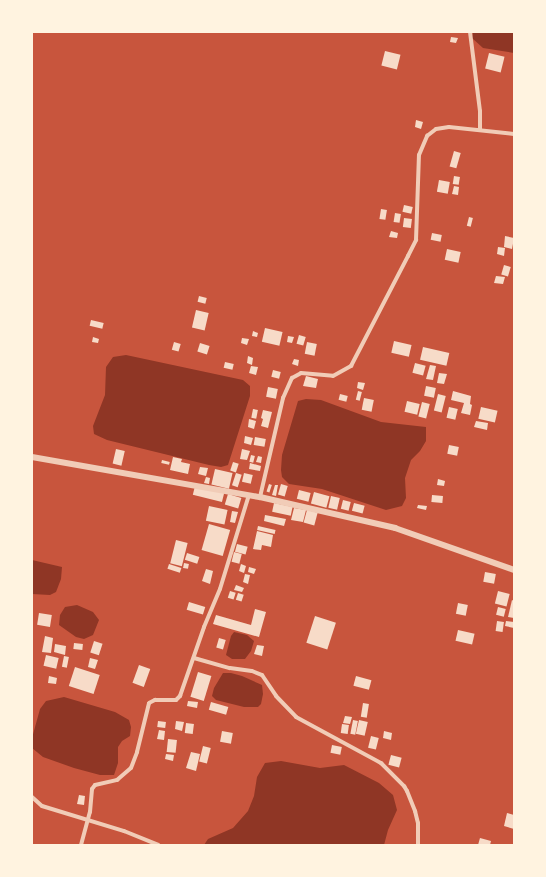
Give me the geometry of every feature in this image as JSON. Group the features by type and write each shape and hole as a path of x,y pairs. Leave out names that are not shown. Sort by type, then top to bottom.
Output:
{"street":[{"path":"470,32 480,111 480,129"},
{"path":"260,497 283,398 292,378 301,373 333,376 351,366 359,354 413,245 417,229 416,200 419,155 427,136 436,129 443,128 480,129 514,134"},
{"path":"32,457 260,497 395,528 514,570"},
{"path":"81,845 88,820 92,799 92,789 95,785 117,780 131,768 137,752 146,708 149,703 155,700 178,700 210,610 220,589 249,495"},
{"path":"194,658 230,668 252,671 262,676 276,696 296,717 381,763 404,786 407,791 416,811 418,823 418,845"},
{"path":"32,797 42,806 88,820 158,845"}],"shaded area":[{"path":"473,32 514,32 514,53 483,48 472,38"},
{"path":"126,355 243,380 250,386 250,396 228,465 221,467 209,465 107,440 94,434 93,426 105,395 106,367 113,357"},
{"path":"306,399 321,400 381,422 426,427 426,441 420,451 411,460 405,478 406,498 402,506 386,510 322,489 289,484 282,477 282,455 298,401"},
{"path":"32,560 62,567 61,579 56,592 50,595 32,594"},
{"path":"77,605 93,612 99,620 93,635 84,639 76,637 59,625 60,615 65,607"},
{"path":"234,632 247,635 254,641 251,651 245,659 232,659 226,655 231,636"},
{"path":"223,673 231,673 242,676 262,685 263,694 261,704 258,707 244,707 216,700 212,696 214,688"},
{"path":"64,697 115,712 129,720 131,727 130,736 122,741 118,747 118,763 114,775 100,775 74,768 43,757 32,748 32,738 40,709 46,701"},
{"path":"281,761 320,768 344,765 379,783 393,795 397,810 388,830 384,845 204,845 208,839 233,828 248,811 254,796 257,777 265,763"}],"building":[{"path":"451,37 458,38 456,43 450,42"},
{"path":"385,51 401,55 397,69 381,66"},
{"path":"489,53 505,57 501,72 485,69"},
{"path":"416,120 423,122 421,129 415,127"},
{"path":"454,151 461,153 456,168 450,166"},
{"path":"454,176 460,177 459,185 453,184"},
{"path":"439,180 450,182 448,194 437,192"},
{"path":"454,186 459,187 458,195 452,194"},
{"path":"404,205 413,207 411,214 402,212"},
{"path":"381,209 387,210 385,220 379,219"},
{"path":"395,213 401,214 400,223 394,222"},
{"path":"469,217 473,218 471,227 467,226"},
{"path":"404,218 412,219 411,228 403,227"},
{"path":"391,231 398,233 397,238 389,237"},
{"path":"432,233 442,235 440,242 431,240"},
{"path":"505,236 514,238 512,249 504,247"},
{"path":"498,247 505,248 504,256 497,254"},
{"path":"447,249 461,252 458,263 445,260"},
{"path":"504,265 511,267 508,277 501,275"},
{"path":"496,276 505,277 503,284 494,283"},
{"path":"199,296 207,298 205,304 198,302"},
{"path":"196,310 209,313 205,330 192,328"},
{"path":"91,320 104,323 102,329 90,326"},
{"path":"265,328 283,332 279,346 262,342"},
{"path":"253,331 258,333 257,337 252,336"},
{"path":"299,335 306,337 303,346 297,344"},
{"path":"288,336 294,337 292,343 287,342"},
{"path":"93,337 99,339 98,343 92,342"},
{"path":"242,338 249,339 247,345 241,343"},
{"path":"394,341 412,345 409,357 391,353"},
{"path":"174,342 181,344 179,352 172,350"},
{"path":"307,342 317,344 315,356 305,354"},
{"path":"200,343 210,346 207,355 197,352"},
{"path":"423,347 449,353 446,366 420,360"},
{"path":"248,356 253,358 252,365 247,363"},
{"path":"294,359 299,360 298,366 292,364"},
{"path":"225,362 234,364 232,370 224,368"},
{"path":"415,363 426,366 423,376 412,373"},
{"path":"430,365 436,366 433,380 426,379"},
{"path":"251,366 258,367 256,375 249,373"},
{"path":"273,370 281,372 279,379 271,377"},
{"path":"439,373 447,374 444,384 437,383"},
{"path":"306,376 318,379 316,388 303,386"},
{"path":"358,382 365,383 363,390 357,388"},
{"path":"426,386 436,388 434,398 424,396"},
{"path":"268,387 278,389 276,399 266,397"},
{"path":"358,391 362,392 360,401 356,400"},
{"path":"453,391 471,396 470,404 472,405 470,415 461,413 464,403 451,400"},
{"path":"340,394 348,396 346,402 339,400"},
{"path":"438,394 446,396 442,412 434,410"},
{"path":"364,398 374,400 372,412 362,410"},
{"path":"407,401 420,404 417,415 405,412"},
{"path":"422,402 430,404 426,418 418,417"},
{"path":"449,407 458,409 455,420 447,418"},
{"path":"481,407 498,411 495,423 478,419"},
{"path":"253,409 258,410 256,419 251,418"},
{"path":"263,410 272,412 268,428 261,426"},
{"path":"249,419 256,421 254,429 248,427"},
{"path":"476,421 488,423 487,430 474,427"},
{"path":"245,436 253,438 251,445 244,443"},
{"path":"255,437 266,439 264,447 254,445"},
{"path":"449,445 459,447 457,456 447,454"},
{"path":"116,449 125,451 121,466 113,464"},
{"path":"242,449 250,451 247,460 240,459"},
{"path":"251,455 255,456 253,463 249,462"},
{"path":"258,456 262,457 261,463 256,462"},
{"path":"173,457 182,459 181,462 190,464 188,474 170,470"},
{"path":"162,460 170,462 169,465 161,463"},
{"path":"233,462 239,464 236,472 230,471"},
{"path":"250,463 261,466 260,471 249,469"},
{"path":"200,467 208,468 206,476 198,474"},
{"path":"215,469 233,473 229,489 211,485"},
{"path":"236,473 242,475 238,487 232,485"},
{"path":"244,473 253,475 251,484 242,482"},
{"path":"206,477 210,478 209,484 204,483"},
{"path":"438,479 445,481 444,486 437,485"},
{"path":"269,484 272,485 269,493 267,492"},
{"path":"281,484 288,486 285,497 278,495"},
{"path":"275,485 278,485 276,496 272,495"},
{"path":"195,486 224,493 222,502 193,495"},
{"path":"299,490 311,493 308,502 297,499"},
{"path":"314,492 329,496 326,508 311,504"},
{"path":"228,494 241,498 238,509 225,505"},
{"path":"432,495 443,496 442,503 431,502"},
{"path":"331,496 340,498 337,510 328,508"},
{"path":"343,500 351,502 349,511 341,509"},
{"path":"274,503 293,507 291,516 272,512"},
{"path":"354,503 365,506 363,514 352,511"},
{"path":"418,505 427,506 426,510 417,508"},
{"path":"209,506 228,510 224,525 206,521"},
{"path":"294,508 306,510 303,522 291,520"},
{"path":"307,510 318,513 314,525 304,523"},
{"path":"232,511 238,512 235,523 230,522"},
{"path":"265,515 286,519 284,526 264,521"},
{"path":"209,524 230,530 223,556 202,550"},
{"path":"258,526 276,530 275,534 257,530"},
{"path":"257,531 273,535 271,547 262,545 261,550 253,549"},
{"path":"176,540 188,543 182,566 170,563"},
{"path":"237,544 248,547 246,555 235,552"},
{"path":"234,552 242,554 239,564 232,562"},
{"path":"187,553 199,557 197,564 185,560"},
{"path":"184,563 189,564 188,569 183,568"},
{"path":"169,564 181,568 180,573 167,569"},
{"path":"241,564 246,566 244,573 239,571"},
{"path":"249,567 256,569 254,574 248,572"},
{"path":"206,569 213,571 210,584 202,581"},
{"path":"485,572 496,574 494,584 483,582"},
{"path":"245,574 250,575 248,584 243,582"},
{"path":"236,585 244,588 242,592 234,590"},
{"path":"230,591 236,593 234,600 228,598"},
{"path":"498,591 510,594 506,607 495,604"},
{"path":"238,593 244,595 242,602 236,600"},
{"path":"512,600 514,601 514,618 508,617"},
{"path":"189,602 205,607 203,615 187,610"},
{"path":"458,603 468,605 466,616 456,614"},
{"path":"498,607 506,609 504,617 496,615"},
{"path":"255,609 266,612 259,637 213,624 216,615 251,625"},
{"path":"39,613 52,615 50,627 37,625"},
{"path":"315,616 336,623 327,649 306,643"},
{"path":"497,621 504,622 503,632 496,631"},
{"path":"506,621 514,622 514,628 505,626"},
{"path":"458,630 475,634 472,645 456,641"},
{"path":"45,636 53,638 51,653 42,652"},
{"path":"219,638 226,640 223,650 216,648"},
{"path":"94,641 103,644 99,655 90,652"},
{"path":"74,643 83,644 82,650 73,649"},
{"path":"55,644 66,646 65,655 54,652"},
{"path":"257,645 264,646 262,656 254,654"},
{"path":"46,655 59,658 56,669 44,666"},
{"path":"64,656 69,657 67,668 62,667"},
{"path":"90,658 98,660 95,669 88,667"},
{"path":"139,665 150,669 144,687 133,683"},
{"path":"75,667 100,675 94,694 69,686"},
{"path":"198,672 211,676 204,701 190,697"},
{"path":"49,676 57,678 56,684 48,683"},
{"path":"356,676 371,680 369,690 353,686"},
{"path":"188,701 198,702 197,708 187,706"},
{"path":"211,702 228,707 226,715 209,710"},
{"path":"363,703 369,704 367,718 361,717"},
{"path":"345,716 352,717 350,724 343,723"},
{"path":"353,720 358,721 355,735 350,734"},
{"path":"359,720 368,722 365,736 356,734"},
{"path":"158,721 166,722 165,728 157,727"},
{"path":"176,721 184,722 182,731 175,729"},
{"path":"186,723 194,724 193,734 185,733"},
{"path":"342,724 349,725 348,734 341,733"},
{"path":"159,730 165,731 164,740 157,739"},
{"path":"222,731 233,733 231,744 220,742"},
{"path":"384,731 392,733 391,740 383,738"},
{"path":"371,736 379,738 376,750 368,748"},
{"path":"168,739 177,740 176,753 167,752"},
{"path":"332,745 342,747 340,755 330,753"},
{"path":"203,746 211,748 207,763 199,762"},
{"path":"191,752 200,754 196,771 186,768"},
{"path":"166,754 174,755 173,761 165,759"},
{"path":"391,755 402,758 399,768 388,765"},
{"path":"79,795 85,796 84,805 77,804"},
{"path":"507,813 514,815 514,829 504,826"},
{"path":"480,838 491,841 490,845 478,845"}]}
